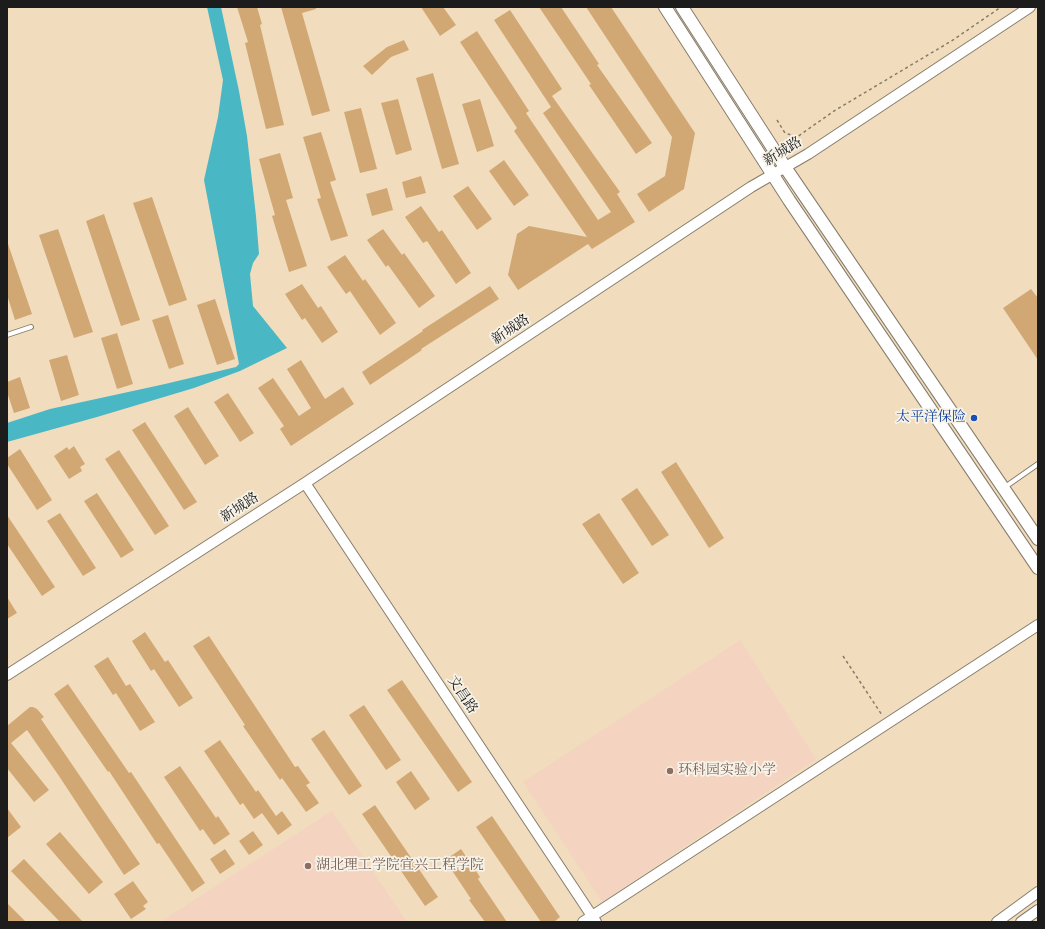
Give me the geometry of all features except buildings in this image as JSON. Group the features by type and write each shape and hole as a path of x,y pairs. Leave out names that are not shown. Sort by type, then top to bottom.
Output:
{"main road":[{"path":"665,7 773,175 1038,568"},
{"path":"682,7 785,167 1038,539"}],"street":[{"name":"新城路","path":"7,675 305,483 744,192 814,150 1030,7"},
{"name":"文昌路","path":"305,483 590,920"},
{"path":"590,920 1038,625"},
{"path":"998,922 1038,892"},
{"path":"1021,922 1038,910"}],"lane":[{"path":"7,335 31,327"},
{"path":"1004,488 1038,464"}],"path":[{"path":"777,120 785,132 797,137 834,112 953,40 1001,7"},
{"path":"843,656 887,723"}],"shaded area":[{"name":"环科园实验小学","path":"740,640 816,759 602,902 523,782"},
{"name":"湖北理工学院宜兴工程学院","path":"332,811 407,922 160,922"}],"water":[{"path":"207,7 221,7 247,136 259,254 253,263 250,274 253,306 287,348 240,371 194,388 7,442 7,423 50,409 165,384 236,367 239,364 204,180 218,117 223,80"}],"place":[{"name":"太平洋保险","path":"974,418"},
{"name":"环科园实验小学","path":"670,771"},
{"name":"湖北理工学院宜兴工程学院","path":"308,866"}]}
